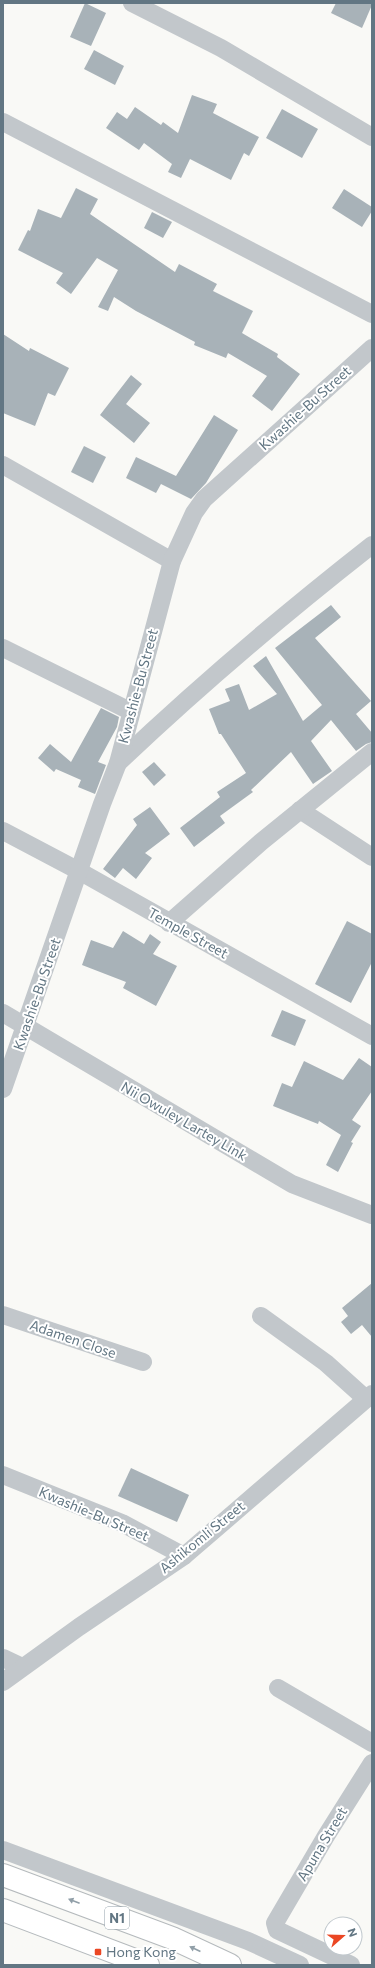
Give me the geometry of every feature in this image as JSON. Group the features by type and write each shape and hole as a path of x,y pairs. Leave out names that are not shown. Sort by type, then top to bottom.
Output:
{"highway":[{"name":"N1","path":"3,1874 172,1938 230,1965"},
{"name":"N1","path":"3,1910 148,1965"}],"street":[{"path":"132,3 221,48 372,137"},
{"path":"3,122 372,314"},
{"name":"Kwashie-Bu Street","path":"3,1089 26,1027 102,804 118,763 130,711 172,561 194,513 204,499 372,348"},
{"path":"3,465 172,561"},
{"path":"118,763 182,702 304,598 372,545"},
{"path":"3,648 130,711"},
{"path":"169,923 300,810 372,752"},
{"path":"300,810 372,857"},
{"name":"Temple Street","path":"3,831 79,871 372,1036"},
{"name":"Nii Owuley Lartey Link","path":"3,1013 292,1184 372,1215"},
{"name":"Adamen Close","path":"3,1315 143,1362"},
{"path":"261,1316 369,1396"},
{"name":"Ashikomli Street","path":"3,1682 22,1667 184,1556 369,1396"},
{"name":"Kwashie-Bu Street","path":"3,1476 122,1523 184,1556"},
{"path":"3,1658 22,1667"},
{"path":"278,1688 372,1743"},
{"name":"Apuna Street","path":"351,1965 277,1930 274,1923 372,1762"},
{"path":"3,1850 248,1941 300,1965"}],"building":[{"path":"85,3 106,13 91,46 70,37"},
{"path":"336,3 372,3 362,28 331,13"},
{"path":"94,50 124,66 115,85 84,69"},
{"path":"192,95 217,104 213,113 259,137 249,156 244,153 231,180 190,159 181,178 168,172 172,164 144,143 139,150 106,128 117,112 127,119 135,107 161,125 163,122 178,133"},
{"path":"282,109 318,129 302,158 266,138"},
{"path":"76,188 98,199 90,214 175,272 179,264 217,284 213,291 253,311 242,333 278,354 277,357 300,374 272,411 252,396 267,376 228,353 226,358 194,345 195,342 136,311 114,297 108,311 98,307 118,270 97,258 71,294 56,283 63,273 18,250 28,230 30,231 38,209 61,218"},
{"path":"344,189 372,207 372,211 362,227 332,208"},
{"path":"152,212 172,222 163,238 144,228"},
{"path":"3,334 29,351 30,348 69,368 55,396 48,393 35,426 3,413"},
{"path":"131,375 142,384 126,404 150,423 134,443 100,415"},
{"path":"214,415 238,430 206,483 191,499 161,484 156,493 126,478 136,457 176,476"},
{"path":"84,446 106,457 93,483 71,472"},
{"path":"331,605 341,617 315,638 371,701 356,714 372,733 372,742 356,751 331,720 311,741 332,771 313,784 291,752 251,790 253,792 220,816 225,823 194,847 180,828 220,797 217,792 246,773 221,734 219,734 209,709 230,701 225,689 239,684 249,710 277,694 253,666 266,656 303,721 322,705 275,648"},
{"path":"101,708 119,717 117,727 98,762 106,765 95,794 78,787 81,780 56,769 54,772 38,758 50,744 71,762"},
{"path":"154,762 166,775 154,786 142,772"},
{"path":"150,807 170,834 145,853 152,858 136,879 123,868 115,878 103,869 137,825 133,819"},
{"path":"347,921 372,934 372,962 351,1003 315,984"},
{"path":"123,931 144,944 150,934 161,942 153,954 177,966 156,1006 123,988 126,982 82,965 91,940 113,948"},
{"path":"282,1010 306,1020 295,1046 271,1036"},
{"path":"359,1058 372,1067 372,1091 352,1120 361,1126 351,1142 353,1143 338,1172 326,1165 341,1135 319,1121 318,1124 273,1106 282,1083 292,1087 304,1061 343,1080"},
{"path":"372,1283 372,1337 362,1325 351,1334 341,1322 348,1316 342,1308"},
{"path":"131,1468 189,1495 177,1522 118,1496"}],"place":[{"name":"Hong Kong","path":"98,1952"}]}
